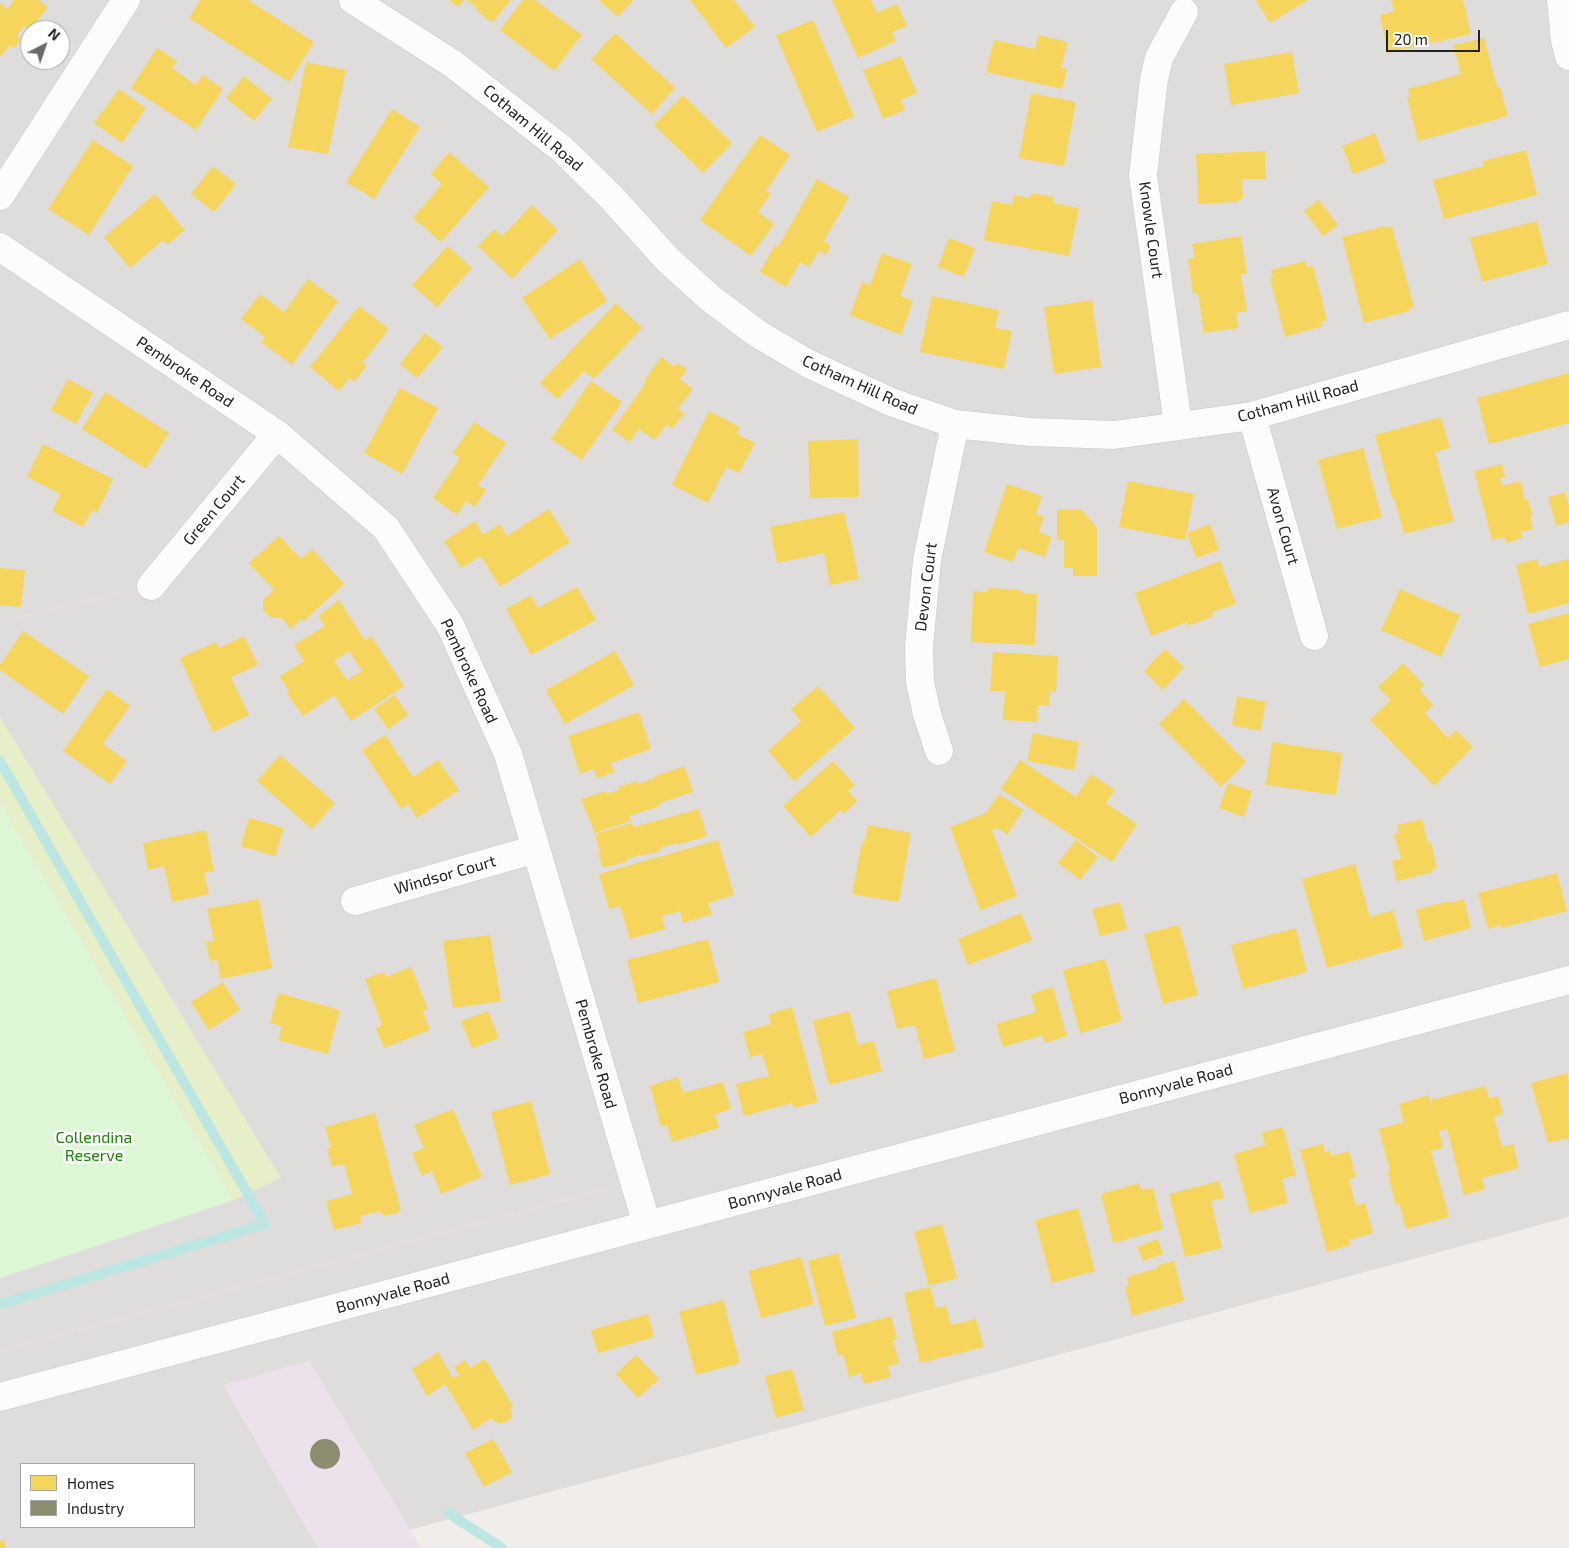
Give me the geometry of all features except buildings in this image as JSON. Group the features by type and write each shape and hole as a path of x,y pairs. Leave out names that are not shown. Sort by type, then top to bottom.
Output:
{"street":[{"path":"0,196 126,0"},
{"name":"Cotham Hill Road","path":"353,0 453,64 562,148 612,198 668,260 710,298 758,334 809,364 890,402 955,424 1030,432 1114,435 1252,416 1569,325"},
{"path":"1561,0 1565,40 1569,56"},
{"name":"Knowle Court","path":"1178,425 1143,175 1154,79 1159,58 1184,12"},
{"name":"Pembroke Road","path":"0,247 277,434 386,528 450,625 508,754 647,1225"},
{"name":"Avon Court","path":"1252,416 1314,636"},
{"name":"Devon Court","path":"939,751 927,714 920,682 919,647 927,560 955,424"},
{"name":"Green Court","path":"151,586 277,434"},
{"name":"Windsor Court","path":"355,901 536,849"},
{"name":"Bonnyvale Road","path":"0,1397 1569,980"}],"path":[{"path":"0,622 151,586"},
{"path":"0,1351 634,1182"}],"shaded area":[{"path":"0,0 1569,0 1569,1217 409,1530 350,1548 0,1548"},
{"path":"309,1361 421,1548 318,1548 223,1385"}],"green space":[{"path":"0,717 281,1178 234,1200 0,802"},
{"name":"Collendina Reserve","path":"0,802 234,1200 0,1278"}],"waterway":[{"path":"0,761 265,1224 0,1304"},
{"path":"448,1513 502,1548"}]}
